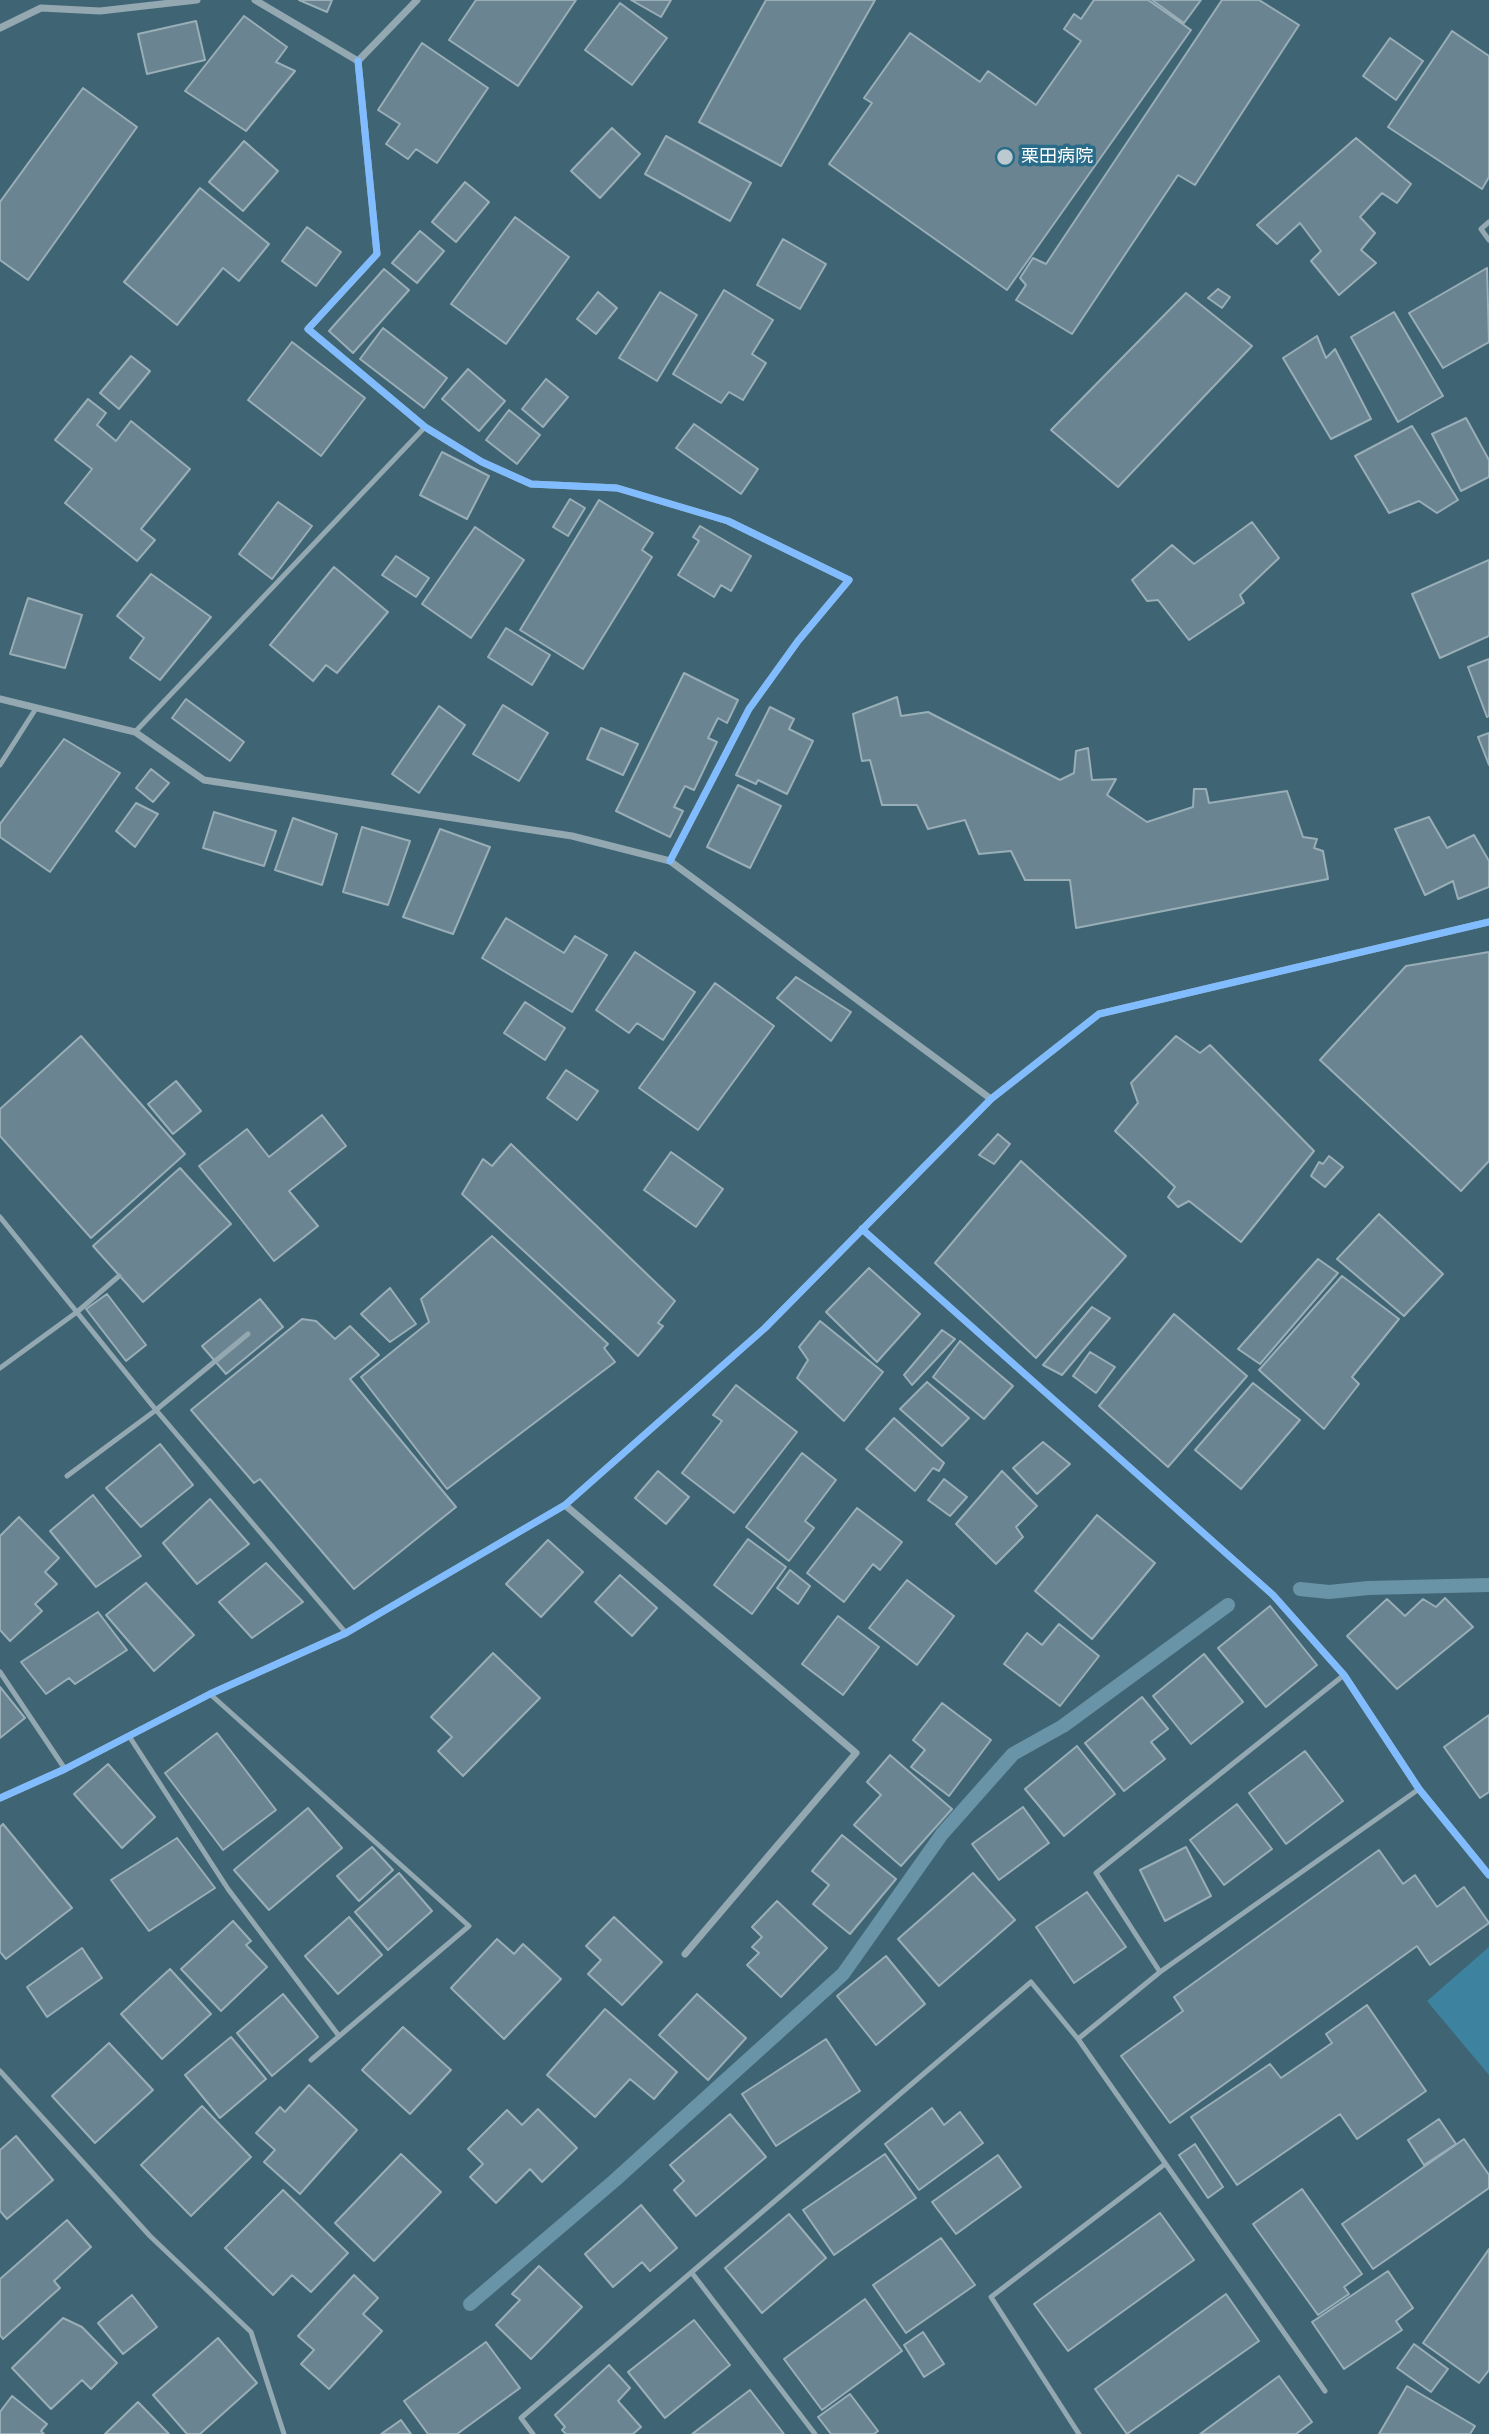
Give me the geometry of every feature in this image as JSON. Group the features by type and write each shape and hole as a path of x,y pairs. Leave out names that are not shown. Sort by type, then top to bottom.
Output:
{"street":[{"path":"0,28 41,8 100,11 197,0"},
{"path":"255,0 359,61"},
{"path":"417,0 359,61 377,254 308,329 425,427 482,462 531,484 617,488 728,521 849,580 798,640 749,709 670,861"},
{"path":"0,699 35,710 135,732 204,780 572,836 670,861 991,1099"},
{"path":"0,1798 65,1769 209,1694 346,1633 565,1505 765,1328 991,1099 1099,1014 1489,922"},
{"path":"862,1229 1273,1595 1344,1675 1419,1789 1489,1875"},
{"path":"565,1505 856,1753 685,1954"}],"lane":[{"path":"1489,222 1481,229 1489,240"},
{"path":"135,732 425,427"},
{"path":"0,765 35,710"},
{"path":"0,1217 156,1410 346,1633"},
{"path":"0,1368 77,1312 119,1276"},
{"path":"67,1476 156,1410 248,1334"},
{"path":"0,1672 65,1769"},
{"path":"1160,1972 1096,1873 1344,1675"},
{"path":"209,1694 469,1926 312,2060"},
{"path":"129,1736 228,1889 339,2036"},
{"path":"1078,2039 1160,1972 1419,1789"},
{"path":"533,2434 522,2418 1031,1982 1078,2039 1325,2391"},
{"path":"0,2071 150,2236 251,2332 284,2434"},
{"path":"1080,2434 991,2297 1165,2164"},
{"path":"692,2273 816,2434"}],"shaded area":[{"path":"1489,1947 1489,2075 1427,2001"}],"building":[{"path":"299,0 332,0 327,12"},
{"path":"476,0 576,0 518,86 449,40"},
{"path":"631,0 671,0 661,17"},
{"path":"766,0 875,0 781,166 699,122"},
{"path":"1094,0 1148,0 1191,30 1007,290 829,164 872,103 864,98 910,33 980,82 988,71 1036,105 1081,41 1064,29 1074,14 1081,19"},
{"path":"1152,0 1201,0 1184,23"},
{"path":"1222,0 1259,0 1299,25 1195,185 1178,175 1072,334 1016,300 1026,285 1020,278 1033,258 1046,264"},
{"path":"620,3 667,38 632,85 585,50"},
{"path":"244,16 287,47 276,62 295,71 246,131 185,91"},
{"path":"196,21 205,60 147,74 138,34"},
{"path":"1452,31 1489,56 1489,177 1482,189 1388,127"},
{"path":"1390,38 1423,61 1396,100 1363,76"},
{"path":"422,43 488,88 437,163 416,149 408,159 386,144 400,124 378,110"},
{"path":"83,88 137,127 28,280 0,260 0,202"},
{"path":"612,128 640,154 600,198 571,171"},
{"path":"666,136 751,183 730,221 645,174"},
{"path":"1356,138 1411,184 1397,203 1382,193 1360,217 1375,233 1361,250 1376,263 1339,295 1311,261 1321,251 1300,223 1277,244 1257,225"},
{"path":"244,141 278,171 243,211 209,182"},
{"path":"465,182 489,202 456,242 432,222"},
{"path":"200,188 269,244 239,281 223,268 177,325 124,282"},
{"path":"515,217 569,257 506,344 451,304"},
{"path":"307,227 341,252 316,286 282,261"},
{"path":"420,231 444,251 417,283 392,263"},
{"path":"783,239 826,264 800,309 757,285"},
{"path":"1487,268 1489,342 1443,368 1409,313"},
{"path":"384,269 409,290 353,353 329,331"},
{"path":"1218,289 1230,297 1222,308 1208,298"},
{"path":"724,290 773,320 752,354 766,363 743,400 729,392 721,403 673,374"},
{"path":"598,292 617,308 596,334 577,319"},
{"path":"660,292 697,315 657,381 619,358"},
{"path":"1186,293 1252,346 1118,487 1051,430"},
{"path":"1394,312 1443,396 1398,422 1351,337"},
{"path":"383,328 447,378 424,408 360,359"},
{"path":"1317,336 1326,358 1335,349 1371,419 1331,439 1283,358"},
{"path":"292,342 365,398 321,456 248,400"},
{"path":"131,356 150,371 119,409 100,393"},
{"path":"468,369 505,401 479,431 442,399"},
{"path":"546,379 568,397 543,427 522,409"},
{"path":"88,399 106,413 97,425 116,441 131,421 190,469 141,529 155,540 137,561 65,503 92,469 55,440"},
{"path":"509,410 540,435 517,464 486,440"},
{"path":"1466,418 1489,460 1489,477 1461,491 1432,434"},
{"path":"694,424 758,469 741,494 676,448"},
{"path":"1412,426 1458,500 1437,513 1419,501 1389,513 1355,456"},
{"path":"442,452 489,476 467,519 420,495"},
{"path":"570,499 585,508 568,536 553,527"},
{"path":"599,500 653,533 642,550 652,557 583,669 520,630"},
{"path":"278,502 312,526 272,579 239,554"},
{"path":"1252,522 1279,558 1240,595 1244,603 1189,640 1158,600 1147,601 1132,580 1172,545 1194,564"},
{"path":"700,526 751,556 731,591 721,585 714,597 678,575 699,541 693,537"},
{"path":"475,527 524,560 471,638 422,604"},
{"path":"396,556 429,578 416,597 382,575"},
{"path":"1489,560 1489,636 1440,658 1412,594"},
{"path":"334,567 388,612 337,673 326,665 313,681 270,645"},
{"path":"151,574 211,617 160,680 130,658 144,638 117,616"},
{"path":"28,598 82,615 65,668 10,654"},
{"path":"506,628 550,655 532,685 488,657"},
{"path":"1489,659 1489,716 1487,717 1468,667"},
{"path":"684,673 738,700 727,723 718,718 708,738 717,742 694,790 685,786 674,807 683,811 670,837 616,811"},
{"path":"897,697 901,716 928,712 1060,780 1074,773 1076,751 1088,748 1092,780 1116,779 1107,795 1147,822 1193,807 1194,789 1206,789 1209,803 1287,791 1303,837 1317,839 1314,848 1323,851 1328,879 1076,928 1070,880 1025,880 1011,851 979,854 965,820 928,829 917,805 882,805 870,760 862,761 853,714"},
{"path":"186,699 244,742 230,761 172,718"},
{"path":"503,705 548,733 519,781 473,754"},
{"path":"439,706 465,725 419,793 392,774"},
{"path":"770,707 794,719 789,729 813,741 787,794 758,780 756,784 736,775"},
{"path":"601,728 638,744 623,775 587,759"},
{"path":"1489,733 1489,765 1478,737"},
{"path":"64,739 120,773 50,872 0,837 0,824"},
{"path":"151,769 169,783 153,802 136,788"},
{"path":"738,785 781,806 750,868 707,847"},
{"path":"136,803 158,814 135,847 116,831"},
{"path":"214,812 276,831 264,866 203,848"},
{"path":"1429,817 1447,848 1474,835 1489,861 1489,887 1458,899 1453,881 1425,895 1395,829"},
{"path":"293,818 337,834 322,885 275,870"},
{"path":"362,827 410,841 388,905 343,892"},
{"path":"440,829 490,847 453,934 403,917"},
{"path":"506,918 564,953 575,936 607,955 572,1012 482,958"},
{"path":"635,952 695,992 663,1040 637,1023 629,1033 596,1010"},
{"path":"1489,952 1489,1161 1461,1191 1320,1060 1406,966"},
{"path":"796,977 851,1012 831,1041 777,998"},
{"path":"715,983 774,1026 698,1130 639,1088"},
{"path":"525,1002 565,1028 545,1060 504,1033"},
{"path":"81,1036 185,1154 91,1238 0,1136 0,1109"},
{"path":"1176,1036 1200,1053 1210,1045 1314,1151 1241,1242 1189,1201 1178,1207 1168,1197 1175,1187 1115,1131 1138,1103 1131,1083"},
{"path":"566,1070 598,1091 577,1120 547,1098"},
{"path":"176,1081 201,1111 173,1134 148,1104"},
{"path":"322,1115 346,1146 289,1191 318,1226 274,1261 199,1166 247,1129 269,1157"},
{"path":"998,1134 1010,1144 994,1164 979,1155"},
{"path":"511,1144 675,1301 658,1323 663,1326 638,1356 462,1194 483,1159 492,1166"},
{"path":"671,1152 723,1189 696,1227 644,1190"},
{"path":"1329,1156 1343,1167 1325,1187 1311,1176 1319,1162 1323,1164"},
{"path":"1021,1161 1126,1256 1036,1358 935,1263"},
{"path":"180,1168 231,1224 143,1302 93,1246"},
{"path":"1379,1214 1443,1274 1404,1316 1337,1259"},
{"path":"492,1236 608,1344 604,1348 615,1362 447,1489 361,1377 429,1322 421,1299"},
{"path":"1318,1259 1338,1273 1260,1364 1238,1349"},
{"path":"869,1268 920,1314 877,1362 826,1312"},
{"path":"1342,1276 1399,1319 1352,1377 1359,1384 1324,1429 1259,1370"},
{"path":"390,1288 416,1324 390,1342 361,1314"},
{"path":"107,1294 146,1345 126,1361 86,1309"},
{"path":"260,1299 283,1327 226,1374 202,1346"},
{"path":"1092,1307 1110,1318 1062,1375 1043,1365"},
{"path":"1174,1314 1247,1376 1168,1467 1099,1406"},
{"path":"302,1319 316,1321 335,1339 350,1326 379,1355 350,1379 456,1507 354,1589 260,1479 254,1483 191,1410"},
{"path":"820,1321 883,1372 844,1421 797,1378 808,1360 799,1347"},
{"path":"942,1330 955,1339 912,1385 904,1375"},
{"path":"960,1341 1013,1386 984,1419 933,1377"},
{"path":"1090,1352 1115,1367 1096,1393 1073,1376"},
{"path":"927,1382 969,1418 942,1446 900,1409"},
{"path":"1253,1383 1300,1420 1241,1489 1195,1450"},
{"path":"736,1385 797,1432 734,1513 682,1473 722,1421 713,1415"},
{"path":"894,1418 944,1463 939,1471 933,1468 915,1491 866,1449"},
{"path":"1043,1442 1070,1464 1037,1494 1013,1468"},
{"path":"160,1444 193,1485 141,1527 106,1488"},
{"path":"802,1453 836,1480 805,1521 814,1528 789,1561 746,1527"},
{"path":"658,1471 689,1497 666,1524 635,1498"},
{"path":"1002,1471 1037,1506 1016,1527 1023,1537 996,1564 956,1524"},
{"path":"944,1479 967,1497 950,1516 928,1500"},
{"path":"93,1495 141,1556 96,1587 50,1531"},
{"path":"210,1499 249,1544 197,1584 163,1543"},
{"path":"857,1508 902,1542 880,1570 873,1564 844,1602 807,1573"},
{"path":"1097,1515 1155,1563 1092,1639 1035,1591"},
{"path":"19,1517 59,1558 45,1572 57,1584 35,1604 42,1611 10,1641 0,1630 0,1536"},
{"path":"748,1539 786,1567 752,1614 714,1585"},
{"path":"548,1540 583,1572 541,1617 506,1584"},
{"path":"266,1563 303,1602 252,1638 219,1602"},
{"path":"790,1570 810,1586 798,1604 777,1588"},
{"path":"620,1575 657,1608 632,1636 595,1602"},
{"path":"907,1580 954,1616 917,1665 869,1628"},
{"path":"146,1583 194,1635 154,1671 106,1615"},
{"path":"1445,1598 1473,1627 1397,1689 1347,1636 1387,1599 1405,1616 1423,1599 1436,1607"},
{"path":"1270,1606 1317,1665 1266,1707 1218,1648"},
{"path":"98,1612 127,1650 75,1684 69,1678 46,1694 21,1662"},
{"path":"838,1616 879,1647 843,1695 802,1664"},
{"path":"1059,1624 1099,1656 1060,1706 1004,1664 1027,1633 1042,1645"},
{"path":"493,1653 540,1698 463,1776 438,1751 452,1737 431,1717"},
{"path":"1204,1654 1243,1702 1191,1744 1153,1696"},
{"path":"0,1687 25,1718 0,1738"},
{"path":"1142,1697 1168,1729 1151,1742 1165,1759 1124,1791 1085,1743"},
{"path":"942,1703 991,1740 949,1796 911,1767 925,1750 913,1740"},
{"path":"1489,1715 1489,1792 1480,1798 1444,1747"},
{"path":"217,1733 276,1810 223,1850 165,1773"},
{"path":"1077,1746 1115,1794 1064,1836 1025,1789"},
{"path":"1305,1751 1343,1801 1286,1844 1249,1793"},
{"path":"890,1755 952,1809 901,1866 854,1825 881,1795 867,1782"},
{"path":"108,1764 155,1817 122,1848 74,1794"},
{"path":"1237,1804 1272,1849 1224,1885 1190,1840"},
{"path":"1023,1807 1049,1843 999,1880 972,1844"},
{"path":"308,1808 342,1848 269,1910 234,1870"},
{"path":"3,1824 72,1908 6,1959 0,1952 0,1827"},
{"path":"842,1835 896,1879 850,1934 813,1904 829,1885 812,1871"},
{"path":"177,1838 215,1888 149,1931 111,1880"},
{"path":"372,1847 393,1870 359,1901 337,1876"},
{"path":"1186,1847 1211,1896 1165,1921 1140,1870"},
{"path":"1379,1850 1403,1884 1415,1875 1437,1907 1464,1887 1489,1923 1430,1965 1417,1946 1170,2123 1121,2056 1183,2011 1174,1997"},
{"path":"399,1873 432,1911 388,1950 355,1912"},
{"path":"973,1873 1015,1920 939,1986 898,1939"},
{"path":"1087,1892 1126,1947 1074,1983 1036,1927"},
{"path":"777,1901 827,1948 781,1997 747,1965 759,1953 752,1947 762,1937 752,1927"},
{"path":"349,1917 382,1955 338,1994 305,1956"},
{"path":"614,1917 662,1962 622,2005 588,1974 601,1960 586,1946"},
{"path":"233,1921 251,1941 246,1945 267,1967 221,2011 181,1969"},
{"path":"497,1939 514,1954 523,1944 561,1979 504,2039 451,1988"},
{"path":"82,1948 102,1978 47,2017 27,1987"},
{"path":"886,1956 925,2004 876,2045 837,1996"},
{"path":"170,1969 211,2014 162,2059 121,2014"},
{"path":"283,1994 318,2037 272,2076 237,2033"},
{"path":"697,1994 746,2038 708,2080 659,2035"},
{"path":"1367,2005 1426,2091 1357,2139 1340,2114 1237,2185 1191,2117 1270,2064 1281,2078 1332,2043 1326,2034"},
{"path":"605,2009 677,2072 654,2099 630,2079 595,2117 547,2075"},
{"path":"403,2027 451,2070 410,2114 362,2070"},
{"path":"231,2037 266,2079 220,2118 185,2075"},
{"path":"826,2039 860,2091 776,2146 742,2094"},
{"path":"109,2043 153,2090 95,2143 52,2096"},
{"path":"309,2085 357,2130 300,2194 264,2162 275,2150 256,2133 280,2107 285,2112"},
{"path":"202,2106 251,2157 191,2216 141,2165"},
{"path":"932,2108 944,2125 960,2112 983,2143 919,2190 885,2144"},
{"path":"538,2109 577,2148 542,2182 530,2169 496,2203 470,2177 483,2164 468,2149 507,2110 522,2125"},
{"path":"730,2114 766,2157 696,2216 674,2190 684,2181 670,2165"},
{"path":"1439,2119 1456,2144 1424,2165 1408,2140"},
{"path":"16,2136 53,2180 7,2219 0,2211 0,2150"},
{"path":"1464,2139 1489,2175 1489,2188 1373,2269 1342,2224"},
{"path":"1195,2144 1223,2187 1208,2198 1179,2155"},
{"path":"401,2154 441,2192 374,2261 335,2223"},
{"path":"885,2154 916,2198 834,2255 803,2210"},
{"path":"998,2155 1021,2187 956,2234 932,2202"},
{"path":"1302,2189 1362,2274 1344,2287 1349,2294 1318,2315 1253,2224"},
{"path":"283,2190 348,2253 311,2292 292,2275 273,2295 225,2248"},
{"path":"641,2205 677,2248 650,2271 642,2262 613,2287 585,2254"},
{"path":"1160,2213 1194,2260 1068,2351 1034,2304"},
{"path":"789,2214 826,2258 762,2313 725,2268"},
{"path":"67,2220 91,2247 54,2281 60,2288 3,2339 0,2335 0,2279"},
{"path":"941,2238 975,2285 906,2333 873,2285"},
{"path":"1489,2249 1489,2370 1479,2383 1423,2343"},
{"path":"539,2266 582,2307 531,2359 496,2325 520,2300 512,2294"},
{"path":"1388,2271 1413,2308 1396,2321 1402,2330 1344,2369 1312,2322"},
{"path":"354,2275 378,2298 363,2314 382,2331 329,2389 301,2364 314,2350 298,2336"},
{"path":"1226,2294 1259,2341 1127,2434 1095,2389"},
{"path":"132,2295 157,2327 123,2354 98,2323"},
{"path":"865,2299 902,2351 822,2410 784,2359"},
{"path":"63,2318 82,2327 117,2363 91,2389 82,2380 51,2409 12,2368"},
{"path":"694,2320 730,2365 665,2418 628,2372"},
{"path":"923,2332 944,2364 924,2377 904,2345"},
{"path":"218,2338 257,2383 200,2434 187,2434 153,2395"},
{"path":"486,2342 520,2388 457,2434 428,2434 404,2401"},
{"path":"1414,2344 1448,2369 1431,2392 1397,2368"},
{"path":"609,2365 630,2388 618,2401 641,2427 633,2434 566,2434 562,2430 565,2427 555,2415"},
{"path":"1279,2376 1312,2422 1296,2434 1200,2434"},
{"path":"1407,2386 1475,2426 1470,2434 1379,2434"},
{"path":"750,2390 784,2434 692,2434"},
{"path":"850,2394 878,2431 874,2434 831,2434 818,2417"},
{"path":"12,2396 47,2424 41,2431 44,2434 0,2434 0,2412"},
{"path":"138,2402 169,2434 105,2434"},
{"path":"401,2420 411,2434 381,2434"}],"waterway":[{"path":"1300,1589 1329,1592 1368,1588 1489,1585"},
{"path":"470,2304 614,2181 843,1974 942,1834 1013,1754 1063,1726 1228,1605"}],"cycle path":[{"path":"358,61 377,254 308,329 425,427 482,462 531,484 617,488 728,521 849,580 798,641 749,709 670,861"},
{"path":"0,1798 65,1769 210,1694 346,1633 565,1505 765,1328 991,1099 1099,1014 1489,922"},
{"path":"862,1229 1273,1595 1344,1675 1419,1789 1489,1875"}],"place":[{"name":"栗田病院","path":"1005,157"}]}
